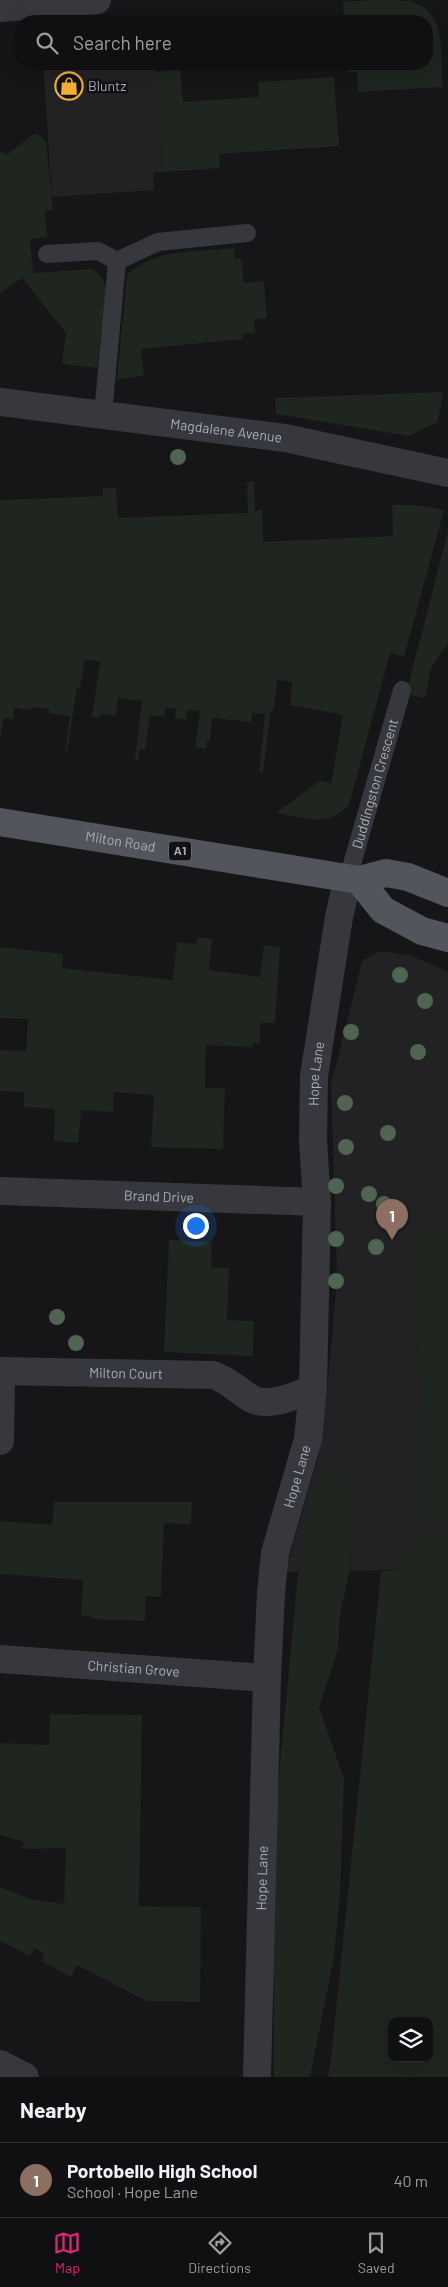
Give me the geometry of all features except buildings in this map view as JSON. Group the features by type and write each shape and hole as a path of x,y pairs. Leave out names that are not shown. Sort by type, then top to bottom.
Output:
{"main road":[{"name":"Milton Road","path":"0,822 354,879 386,873 408,877 448,893"},
{"path":"354,879 383,910 422,931 448,938"}],"street":[{"path":"0,8 97,0"},
{"name":"Magdalene Avenue","path":"0,402 285,438 448,473"},
{"name":"Hope Lane","path":"257,2077 266,1678 271,1593 275,1553 304,1458 313,1389 317,1202 313,1141 314,1076 339,917 354,879"},
{"name":"Brand Drive","path":"0,1191 317,1202"},
{"name":"Milton Court","path":"0,1441 1,1371 213,1375 225,1379 254,1400 271,1401 313,1389"},
{"name":"Christian Grove","path":"0,1659 266,1678"},
{"path":"0,2064 25,2077"}],"lane":[{"path":"117,261 158,242 247,233"},
{"path":"47,254 98,252 117,261"},
{"path":"102,414 117,261"},
{"name":"Duddingston Crescent","path":"354,879 402,690"}],"shaded area":[{"path":"374,0 409,1 422,6 431,15 344,15 343,2"},
{"path":"433,18 441,48 443,87 358,92 357,72 347,72 347,70 433,70"},
{"path":"43,70 155,70 162,172 153,173 154,190 52,197"},
{"path":"180,70 183,102 259,97 258,82 334,77 339,146 219,154 220,168 162,172 155,72"},
{"path":"37,134 46,141 53,210 45,211 47,237 30,239 33,273 92,269 102,279 106,292 97,368 62,364 66,333 22,278 0,293 0,150 7,155 32,135"},
{"path":"234,248 235,259 241,259 244,283 264,281 267,318 254,320 255,333 243,334 243,339 141,349 144,376 117,379 127,275 138,266 163,256 191,251"},
{"path":"443,392 438,422 409,436 276,414 275,398"},
{"path":"254,481 255,511 262,510 263,542 393,536 392,505 416,505 444,510 404,657 390,653 349,805 332,817 323,819 306,819 276,813 319,781 331,783 343,715 290,705 292,682 277,680 274,710 271,710 263,772 259,772 265,714 252,713 251,722 212,718 210,741 207,741 206,749 195,747 200,711 187,710 186,720 175,718 176,709 166,708 164,717 150,715 145,750 140,749 138,760 135,760 142,701 118,698 116,716 101,714 100,718 92,717 100,662 85,659 80,688 77,688 67,752 65,752 70,716 49,713 49,709 33,707 32,710 14,708 13,719 4,718 0,741 0,500 103,496 103,488 116,487 118,518 248,513 247,482"},
{"path":"448,531 448,643 431,668 425,698 406,694"},
{"path":"197,937 212,939 209,970 260,977 264,945 280,947 275,1023 260,1023 260,1043 253,1043 253,1047 206,1045 205,1088 225,1088 223,1149 151,1147 154,1095 114,1092 113,1112 81,1110 78,1143 54,1141 55,1109 24,1107 24,1092 0,1091 0,1050 26,1051 28,1019 0,1018 0,947 63,954 62,968 173,980 177,942 196,944"},
{"path":"380,951 410,955 448,972 448,1569 285,1572 318,1458 326,1404 337,1279 331,1084 362,961"},
{"path":"448,1232 448,1520 425,1521 413,1233"},
{"path":"169,1240 212,1242 211,1267 229,1268 227,1320 254,1321 253,1356 164,1352"},
{"path":"337,1464 349,1498 351,1565 340,1614 338,1649 319,1707 344,1779 340,1894 334,1957 310,2077 274,2077 274,1828 298,1574 317,1484"},
{"path":"54,1502 192,1502 191,1524 164,1523 161,1597 146,1596 145,1621 92,1619 92,1617 81,1615 83,1580 0,1574 0,1521 52,1525"},
{"path":"418,1539 448,1539 448,2077 328,2077 381,1571 402,1570 393,1559"},
{"path":"50,1714 142,1715 139,1906 201,1907 200,2002 147,2001 77,1965 71,1977 41,1961 45,1954 35,1948 30,1956 0,1941 0,1887 30,1899 64,1904 66,1848 21,1849 24,1842 0,1835 0,1743 49,1745"}],"place":[{"name":"Bluntz","path":"69,86"},
{"name":"Portobello High School","path":"392,1240"}]}
